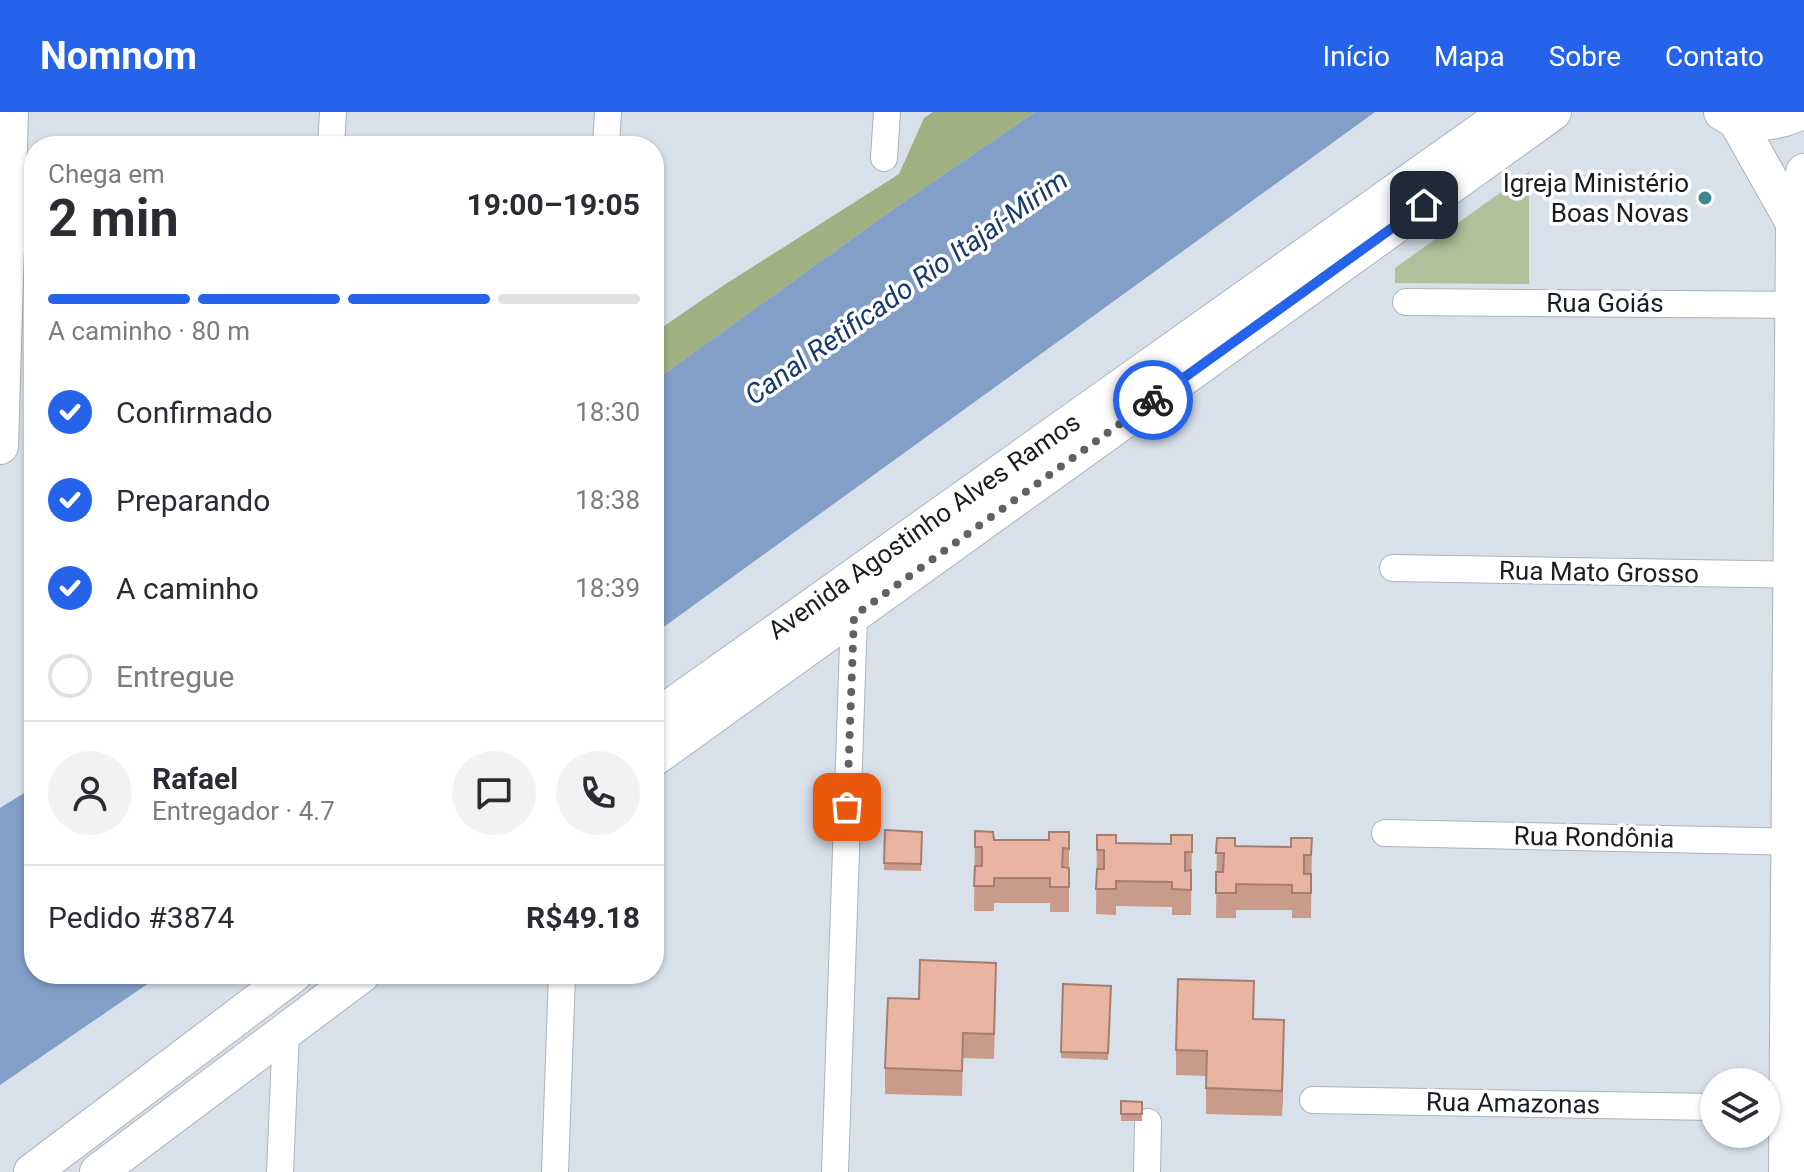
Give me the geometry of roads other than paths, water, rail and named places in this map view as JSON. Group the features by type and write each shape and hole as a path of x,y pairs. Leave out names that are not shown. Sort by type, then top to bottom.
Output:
{"main road":[{"path":"0,446 13,240 10,112"},
{"name":"Avenida Agostinho Alves Ramos","path":"664,712 1508,112"},
{"name":"Avenida Agostinho Alves Ramos","path":"664,751 1553,112"},
{"path":"1729,116 1763,124 1782,121 1800,112"},
{"path":"1729,116 1794,223"},
{"path":"1787,1172 1786,1108 1797,841 1799,305 1794,223 1804,172"},
{"path":"32,1172 281,984"},
{"path":"98,1172 349,984"}],"street":[{"path":"332,136 333,112"},
{"path":"607,136 608,112"},
{"path":"884,158 887,112"},
{"name":"Rua Goiás","path":"1406,302 1799,305"},
{"name":"Rua Mato Grosso","path":"1393,568 1798,575"},
{"path":"835,1172 854,616"},
{"name":"Rua Rondônia","path":"1385,833 1797,841"},
{"path":"555,1172 562,984"},
{"path":"280,1172 286,1031"},
{"name":"Rua Amazonas","path":"1313,1100 1700,1107"},
{"path":"1147,1172 1148,1122"}],"water":[{"name":"Canal Retificado Rio Itajaí-Mirim","path":"1035,112 1375,112 664,627 664,374"},
{"path":"24,793 24,984 147,984 0,1085 0,808"}],"place":[{"name":"Igreja Ministério Boas Novas","path":"1705,198"}]}
